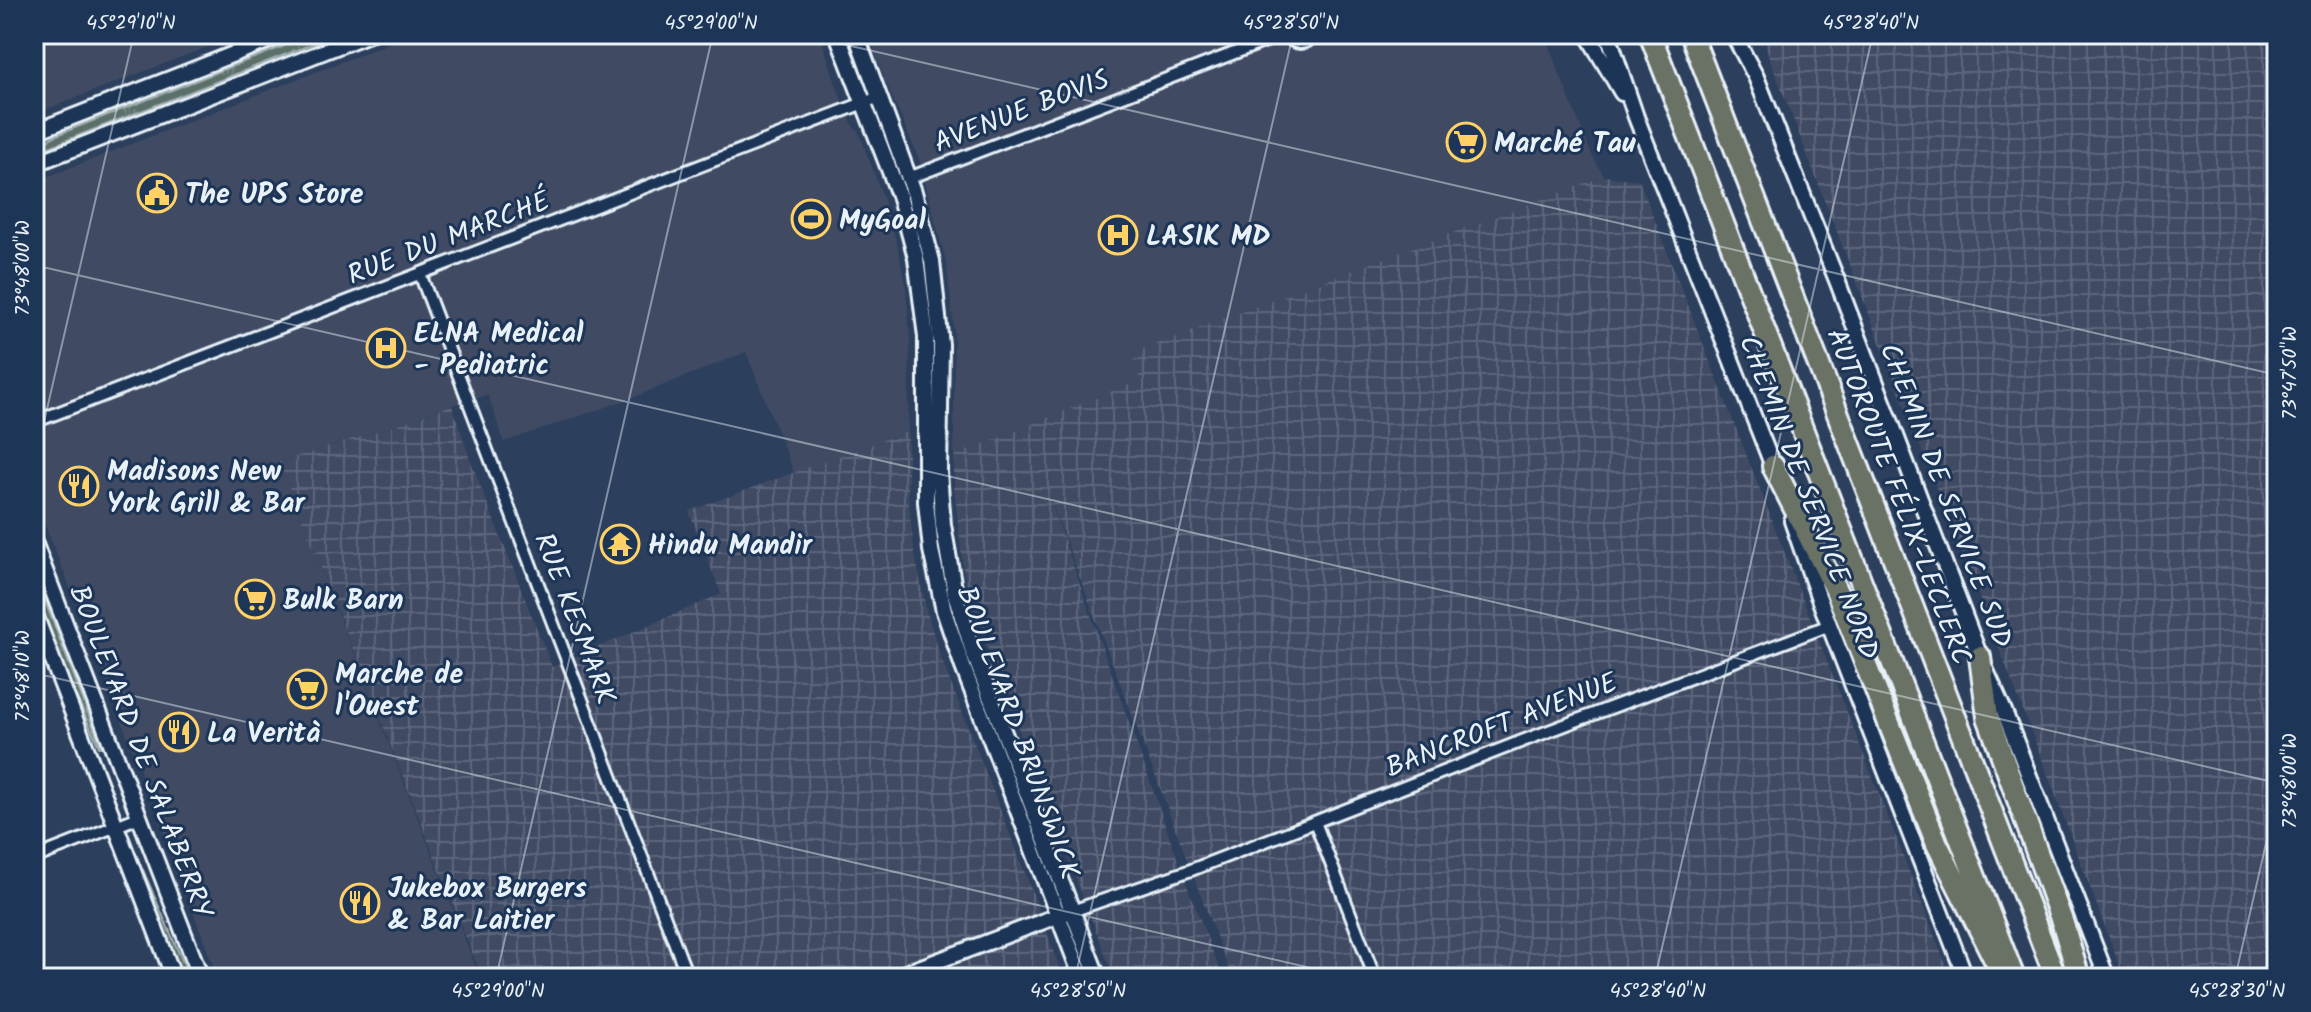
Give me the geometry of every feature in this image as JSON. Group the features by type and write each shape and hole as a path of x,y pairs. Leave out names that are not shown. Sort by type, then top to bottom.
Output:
{"highway":[{"path":"1650,34 2014,978"},
{"name":"AUTOROUTE FÉLIX-LECLERC","path":"1691,34 2056,978"},
{"path":"1773,466 1836,590 1937,844 2004,978"},
{"path":"1980,657 1988,717 2063,924 2079,978"}],"street":[{"path":"34,132 285,34"},
{"path":"34,164 369,34"},
{"name":"BOULEVARD BRUNSWICK","path":"837,34 903,208 920,280 926,337 926,502 940,595 963,667 1066,913 1098,978"},
{"name":"BOULEVARD BRUNSWICK","path":"856,34 909,178 937,291 941,354 940,490 952,581 976,662 1066,913 1082,978"},
{"name":"AVENUE BOVIS","path":"909,178 1285,34 1298,43 1308,41 1314,34"},
{"path":"1587,34 1636,117"},
{"name":"CHEMIN DE SERVICE NORD","path":"1608,34 1636,117 1773,466 1830,625 1966,978"},
{"name":"CHEMIN DE SERVICE SUD","path":"1733,34 1756,77 2107,978"},
{"path":"1746,34 1756,77"},
{"name":"RUE DU MARCHÉ","path":"34,422 879,97"},
{"name":"RUE KESMARK","path":"420,274 688,978"},
{"name":"BOULEVARD DE SALABERRY","path":"34,542 201,978"},
{"name":"BOULEVARD DE SALABERRY","path":"34,612 174,978"},
{"name":"BANCROFT AVENUE","path":"1066,913 1191,870 1830,625"},
{"path":"34,858 139,817"},
{"path":"1315,822 1375,978"},
{"path":"892,978 1066,913"}],"shaded area":[{"path":"34,34 241,34 34,114"},
{"path":"413,34 820,34 839,93 854,128 858,130 884,200 897,244 906,288 910,339 908,431 794,473 746,352 632,398 504,442 488,395 279,462 480,978 218,978 159,821 162,819 155,799 151,800 34,498 34,182"},
{"path":"868,34 1544,34 1591,153 1604,176 1133,353 1141,380 954,456 954,331 947,266 919,159"},
{"path":"1763,34 2277,34 2277,978 2124,978 1769,57"},
{"path":"1604,176 1639,180 1951,978 1232,978 1045,486 1186,883 1223,978 1114,978 972,608 963,569 954,456 1140,380 1132,353"},
{"path":"452,405 471,462 552,667 721,594 689,511 908,431 908,493 914,550 926,609 941,658 1063,978 482,978 279,462"}],"green space":[{"path":"315,34 338,34 34,153 34,146 59,134"},
{"path":"34,572 101,747 60,660 34,593"},
{"path":"143,870 190,978 182,978"}],"place":[{"name":"Marché Tau","path":"1466,142"},
{"name":"The UPS Store","path":"157,193"},
{"name":"MyGoal","path":"811,219"},
{"name":"LASIK MD","path":"1118,235"},
{"name":"ELNA Medical - Pediatric","path":"386,348"},
{"name":"Madisons New York Grill & Bar","path":"79,486"},
{"name":"Hindu Mandir","path":"620,544"},
{"name":"Bulk Barn","path":"255,599"},
{"name":"Marche de l'Ouest","path":"307,689"},
{"name":"La Verità","path":"179,732"},
{"name":"Jukebox Burgers & Bar Laitier","path":"360,903"}]}
